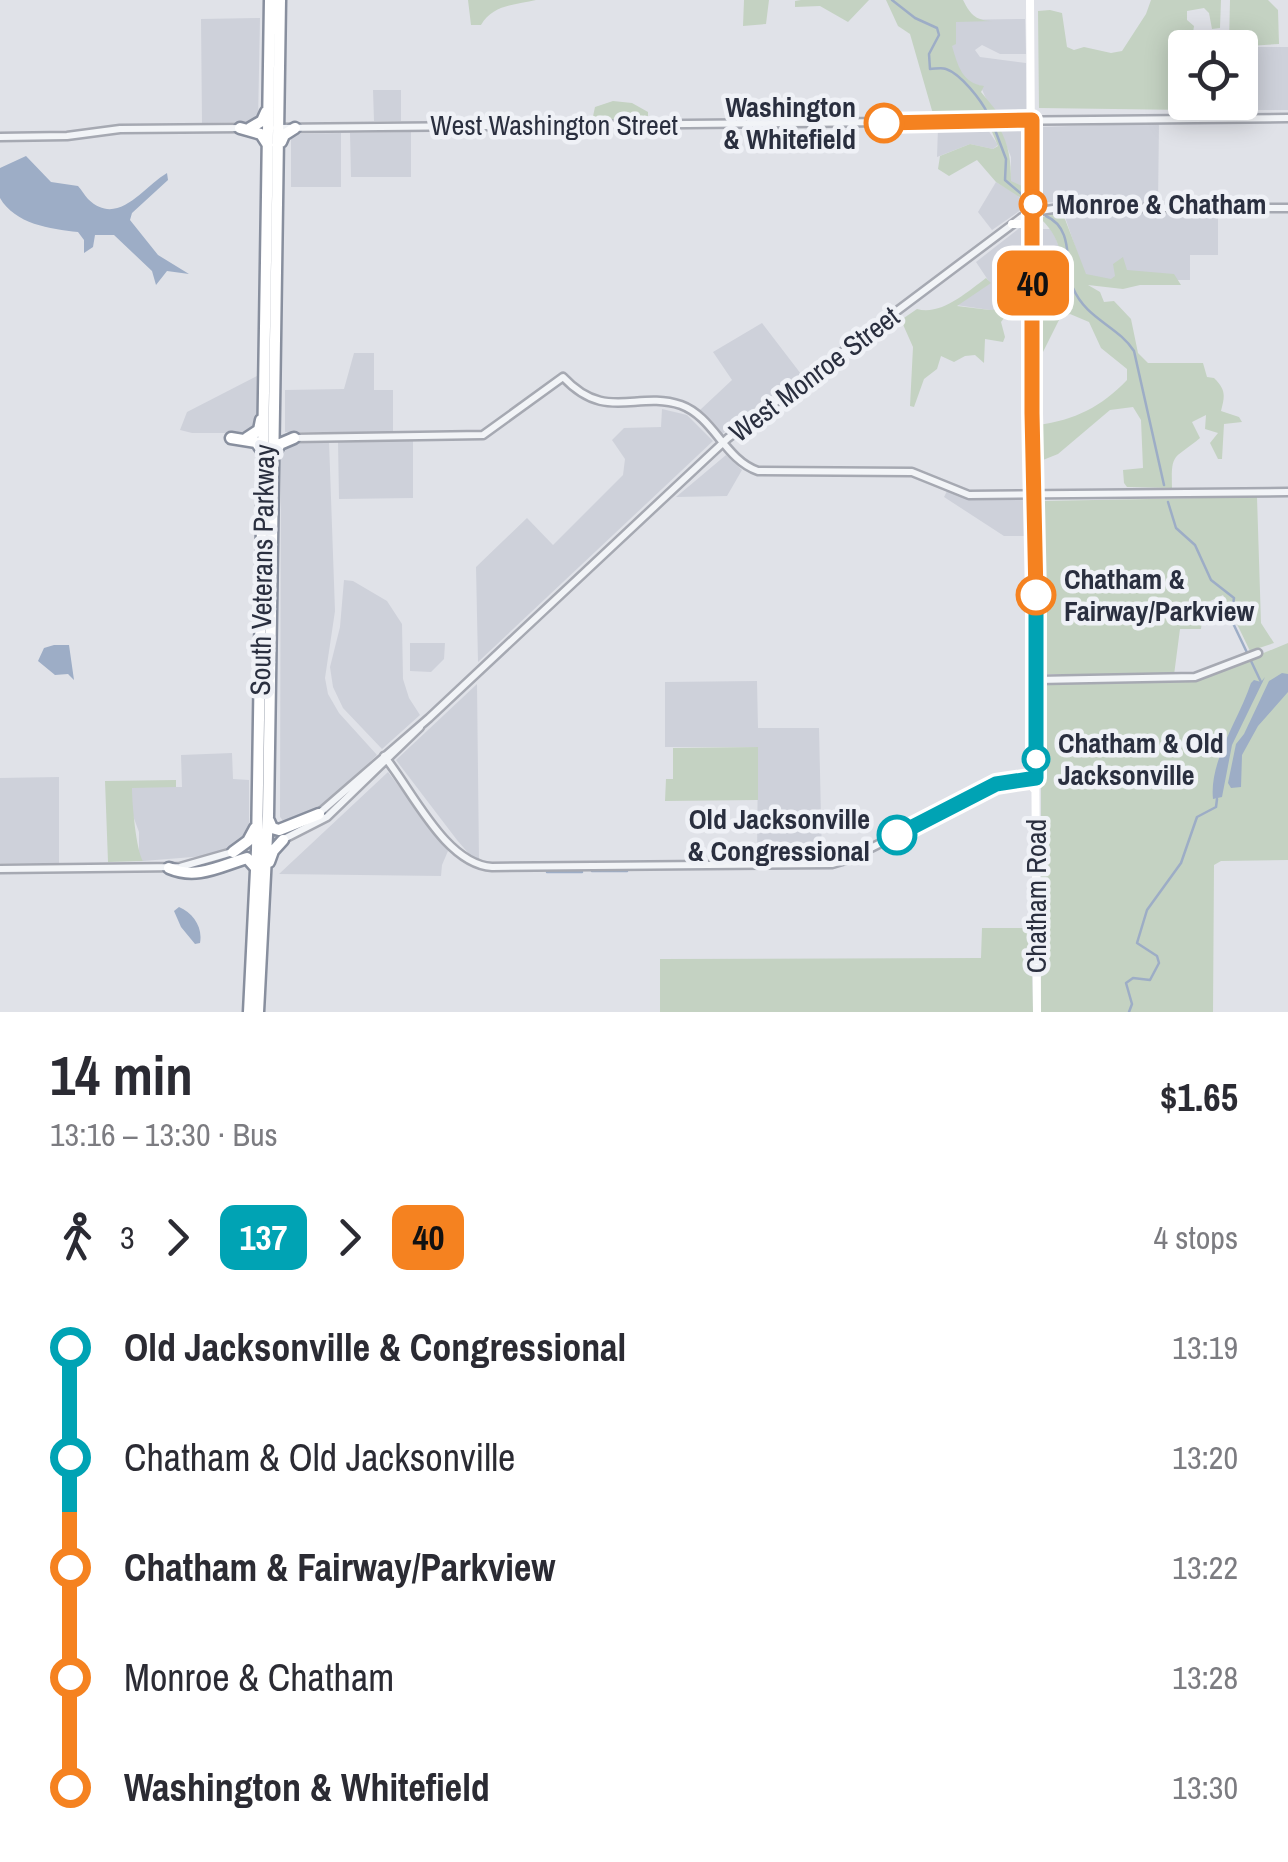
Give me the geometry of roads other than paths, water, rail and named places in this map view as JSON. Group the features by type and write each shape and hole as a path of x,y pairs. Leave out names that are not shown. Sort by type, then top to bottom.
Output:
{"highway":[{"path":"245,128 265,117 270,0"},
{"path":"273,128 278,109 280,0"},
{"path":"270,50 273,128"},
{"path":"269,77 277,219"},
{"path":"278,109 284,121 296,128 281,139 278,183"},
{"path":"245,128 261,134 268,146"},
{"name":"South Veterans Parkway","path":"258,1012 268,816 273,496 264,384 268,146 273,128"},
{"name":"South Veterans Parkway","path":"249,1012 256,873 265,844 260,704 264,453 274,423 278,183 273,128"},
{"path":"265,354 272,525"},
{"path":"247,438 261,425 264,384"},
{"path":"274,423 280,433 294,438"},
{"path":"230,438 256,442 264,453"},
{"path":"273,496 276,449 294,438"},
{"path":"260,704 264,753 262,828 269,860 260,965"},
{"path":"234,852 248,841 255,828 256,728 260,717"},
{"path":"268,816 277,830 319,814"},
{"path":"175,868 183,874 199,873 246,858 252,861 256,873"}],"main road":[{"name":"Chatham Road","path":"1030,0 1037,1012"},
{"path":"1012,224 1028,224 1033,238"},
{"path":"1022,778 1036,760"},
{"path":"1003,781 1028,781 1036,796"}],"street":[{"name":"West Washington Street","path":"0,137 52,137 120,129 1288,118"},
{"name":"West Monroe Street","path":"265,844 328,817 723,443 1012,224 1033,212 1060,208 1288,208"},
{"path":"269,438 483,435 562,377 584,395 604,402 680,405 696,415 743,464 758,471 906,471 925,475 964,494 1288,492"},
{"path":"1036,680 1195,677 1258,653"},
{"name":"West Monroe Street","path":"265,844 319,814 386,758"},
{"path":"386,758 454,851 470,862 492,867 832,864 1003,781 1036,778"},
{"path":"0,869 175,868 265,844"},
{"path":"175,868 205,869 265,844"}],"water":[{"path":"26,156 51,182 78,186 99,207 110,209 130,202 167,173 168,180 132,213 130,220 158,255 189,274 167,271 156,285 152,271 114,235 95,235 93,247 84,253 84,240 78,232 45,227 15,214 0,198 0,168"},
{"path":"69,645 74,680 68,674 55,675 38,661 44,648"},
{"path":"1282,673 1288,674 1288,692 1258,726 1242,755 1241,787 1231,788 1228,783 1236,744 1269,681"},
{"path":"1265,677 1232,745 1222,797 1213,799 1216,770 1226,740 1251,683 1261,682"},
{"path":"179,907 196,921 200,943 195,944 181,927 174,911"}],"waterway":[{"path":"892,0 915,18 937,28 939,35 929,54 930,69 944,68 958,76 988,114"},
{"path":"994,127 1006,159 1005,180 1026,198"},
{"path":"1046,216 1065,238 1070,279 1079,299 1134,351 1164,485"},
{"path":"1168,502 1176,528 1195,545 1211,580 1234,598 1231,619 1261,682"},
{"path":"1129,1012 1132,1004 1126,983 1133,978 1150,980 1159,963 1157,956 1137,943 1147,910 1181,863 1197,817 1216,807 1217,799"},
{"path":"592,871 627,871"},
{"path":"547,872 582,872"}],"place":[{"name":"Washington & Whitefield","path":"884,123"},
{"name":"Monroe & Chatham","path":"1033,204"},
{"name":"Chatham & Fairway/Parkview","path":"1036,595"},
{"name":"Chatham & Old Jacksonville","path":"1036,759"},
{"name":"Old Jacksonville & Congressional","path":"897,835"}]}
